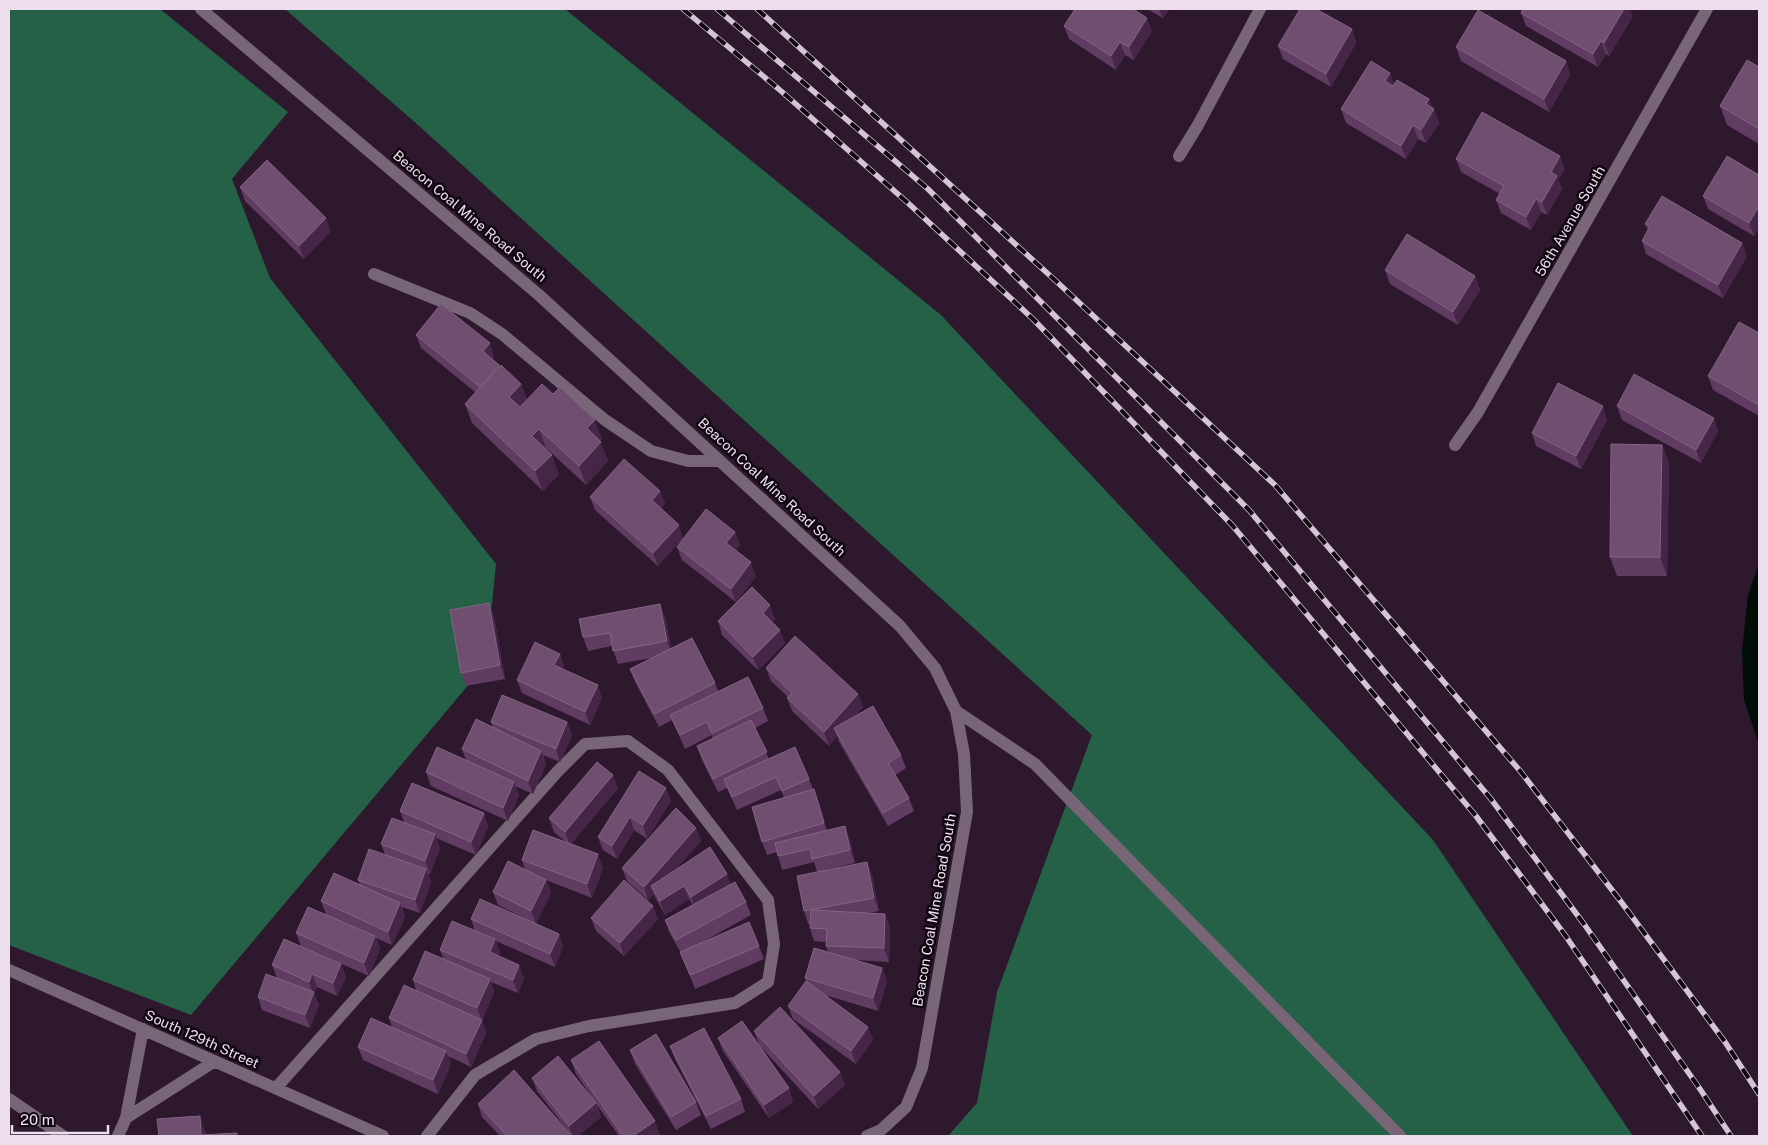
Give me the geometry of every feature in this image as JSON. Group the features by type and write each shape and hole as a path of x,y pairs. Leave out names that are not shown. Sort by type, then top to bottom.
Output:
{"street":[{"name":"Beacon Coal Mine Road South","path":"201,9 539,294 900,626 935,668 956,711 964,754 967,812 922,1068 906,1107 881,1130 867,1136"},
{"path":"1179,156 1198,125 1260,9"},
{"name":"56th Avenue South","path":"1455,445 1478,412 1707,9"},
{"path":"374,274 470,313 502,334 604,420 651,451 688,461 720,461"},
{"path":"956,711 1035,764 1400,1136"},
{"path":"276,1088 585,744 628,741 668,770 768,900 774,944 768,982 735,1003 589,1026 536,1039 475,1075 427,1136"},
{"name":"South 129th Street","path":"9,970 383,1136"},
{"path":"118,1136 126,1118 143,1029"},
{"path":"126,1118 215,1061"},
{"path":"9,1099 63,1136"}],"green space":[{"path":"9,9 160,9 288,112 232,179 270,278 496,564 486,664 191,1015 9,945"},
{"path":"285,9 565,9 941,315 1433,840 1633,1136 948,1136 977,1103 997,992 1092,735 418,125"}],"shaded area":[{"path":"1759,563 1759,745 1744,700 1742,650 1748,595"}],"building":[{"path":"1075,9 1133,9 1147,18 1129,47 1120,42 1111,56 1064,26"},
{"path":"1300,9 1316,9 1352,29 1326,74 1278,46"},
{"path":"1523,9 1624,9 1604,43 1601,41 1593,54 1521,13"},
{"path":"1478,10 1566,61 1544,99 1456,47"},
{"path":"1747,60 1759,67 1759,129 1720,106"},
{"path":"1371,61 1390,73 1385,81 1393,86 1397,80 1429,99 1426,104 1434,109 1421,130 1413,125 1401,146 1341,109"},
{"path":"1482,112 1560,156 1551,172 1557,176 1542,202 1536,199 1526,217 1496,200 1504,186 1456,159"},
{"path":"1727,156 1759,175 1759,206 1749,223 1703,196"},
{"path":"267,160 326,218 299,246 240,187"},
{"path":"1662,196 1742,243 1718,285 1642,241 1650,226 1645,224"},
{"path":"1407,234 1475,276 1453,312 1385,270"},
{"path":"441,304 490,343 483,351 499,365 480,387 416,335"},
{"path":"1739,322 1759,333 1759,405 1708,376"},
{"path":"501,365 521,384 509,397 520,407 542,384 553,394 560,387 595,420 587,428 601,442 579,466 539,429 532,436 552,455 535,471 465,404"},
{"path":"1634,374 1714,418 1696,450 1617,406"},
{"path":"1558,383 1603,406 1576,456 1532,433"},
{"path":"1611,444 1662,445 1660,557 1610,557"},
{"path":"624,459 660,491 652,500 679,525 653,553 590,497"},
{"path":"706,509 735,532 726,543 751,562 731,589 677,547"},
{"path":"752,587 770,605 763,613 780,630 753,657 718,621"},
{"path":"489,603 500,665 461,673 450,610"},
{"path":"660,604 667,641 613,651 610,633 583,637 579,619"},
{"path":"795,636 858,694 824,732 787,698 792,693 766,668"},
{"path":"692,638 715,683 654,714 630,669"},
{"path":"535,642 560,654 554,665 598,685 585,712 517,680"},
{"path":"748,677 763,708 712,733 707,722 680,735 670,715"},
{"path":"502,695 567,722 556,749 491,722"},
{"path":"873,706 901,755 888,763 909,798 883,813 834,728"},
{"path":"476,719 541,751 528,781 462,749"},
{"path":"751,720 767,752 713,779 697,746"},
{"path":"437,747 514,782 503,808 426,772"},
{"path":"795,747 809,779 782,791 776,777 732,797 724,779"},
{"path":"597,762 613,775 565,832 549,818"},
{"path":"639,771 666,788 643,825 630,817 612,846 598,837"},
{"path":"412,783 484,813 471,842 400,811"},
{"path":"814,789 824,823 762,842 752,807"},
{"path":"676,808 696,828 644,887 622,868"},
{"path":"392,818 435,834 425,861 381,844"},
{"path":"845,826 850,850 812,859 810,849 778,856 775,843"},
{"path":"533,830 598,854 587,884 522,860"},
{"path":"710,847 727,874 691,897 684,886 660,901 651,886"},
{"path":"369,849 426,869 415,900 358,880"},
{"path":"508,861 546,880 531,911 493,892"},
{"path":"867,862 874,898 804,911 797,876"},
{"path":"334,873 400,903 388,932 321,901"},
{"path":"624,880 653,906 620,943 591,918"},
{"path":"735,882 746,902 676,940 665,920"},
{"path":"480,899 559,934 550,954 471,919"},
{"path":"308,907 375,936 364,963 296,933"},
{"path":"811,910 885,914 884,948 826,946 827,929 810,928"},
{"path":"452,921 495,939 490,952 519,965 513,980 440,950"},
{"path":"749,922 759,946 690,975 680,952"},
{"path":"284,939 341,964 333,983 312,974 309,982 272,965"},
{"path":"814,948 882,968 873,998 805,978"},
{"path":"425,951 490,979 477,1008 413,980"},
{"path":"266,974 314,992 305,1015 258,997"},
{"path":"806,981 868,1027 851,1051 788,1006"},
{"path":"404,985 482,1020 466,1054 389,1018"},
{"path":"780,1007 840,1072 814,1096 754,1031"},
{"path":"371,1018 446,1051 433,1080 358,1047"},
{"path":"742,1021 789,1088 764,1105 718,1038"},
{"path":"704,1028 741,1099 706,1116 670,1046"},
{"path":"656,1034 696,1102 671,1117 630,1050"},
{"path":"599,1041 655,1121 633,1136 623,1136 571,1060"},
{"path":"558,1056 596,1103 569,1126 532,1078"},
{"path":"514,1070 571,1135 507,1136 478,1104"},
{"path":"200,1116 201,1135 237,1133 237,1136 159,1136 157,1119"}],"railway":[{"path":"683,9 781,91 908,203 1033,319 1232,525 1476,816 1565,935 1702,1136"},
{"path":"717,9 928,189 1249,510 1491,799 1584,924 1731,1136"},
{"path":"757,9 1057,282 1275,485 1521,772 1619,899 1725,1042 1759,1094"}]}
